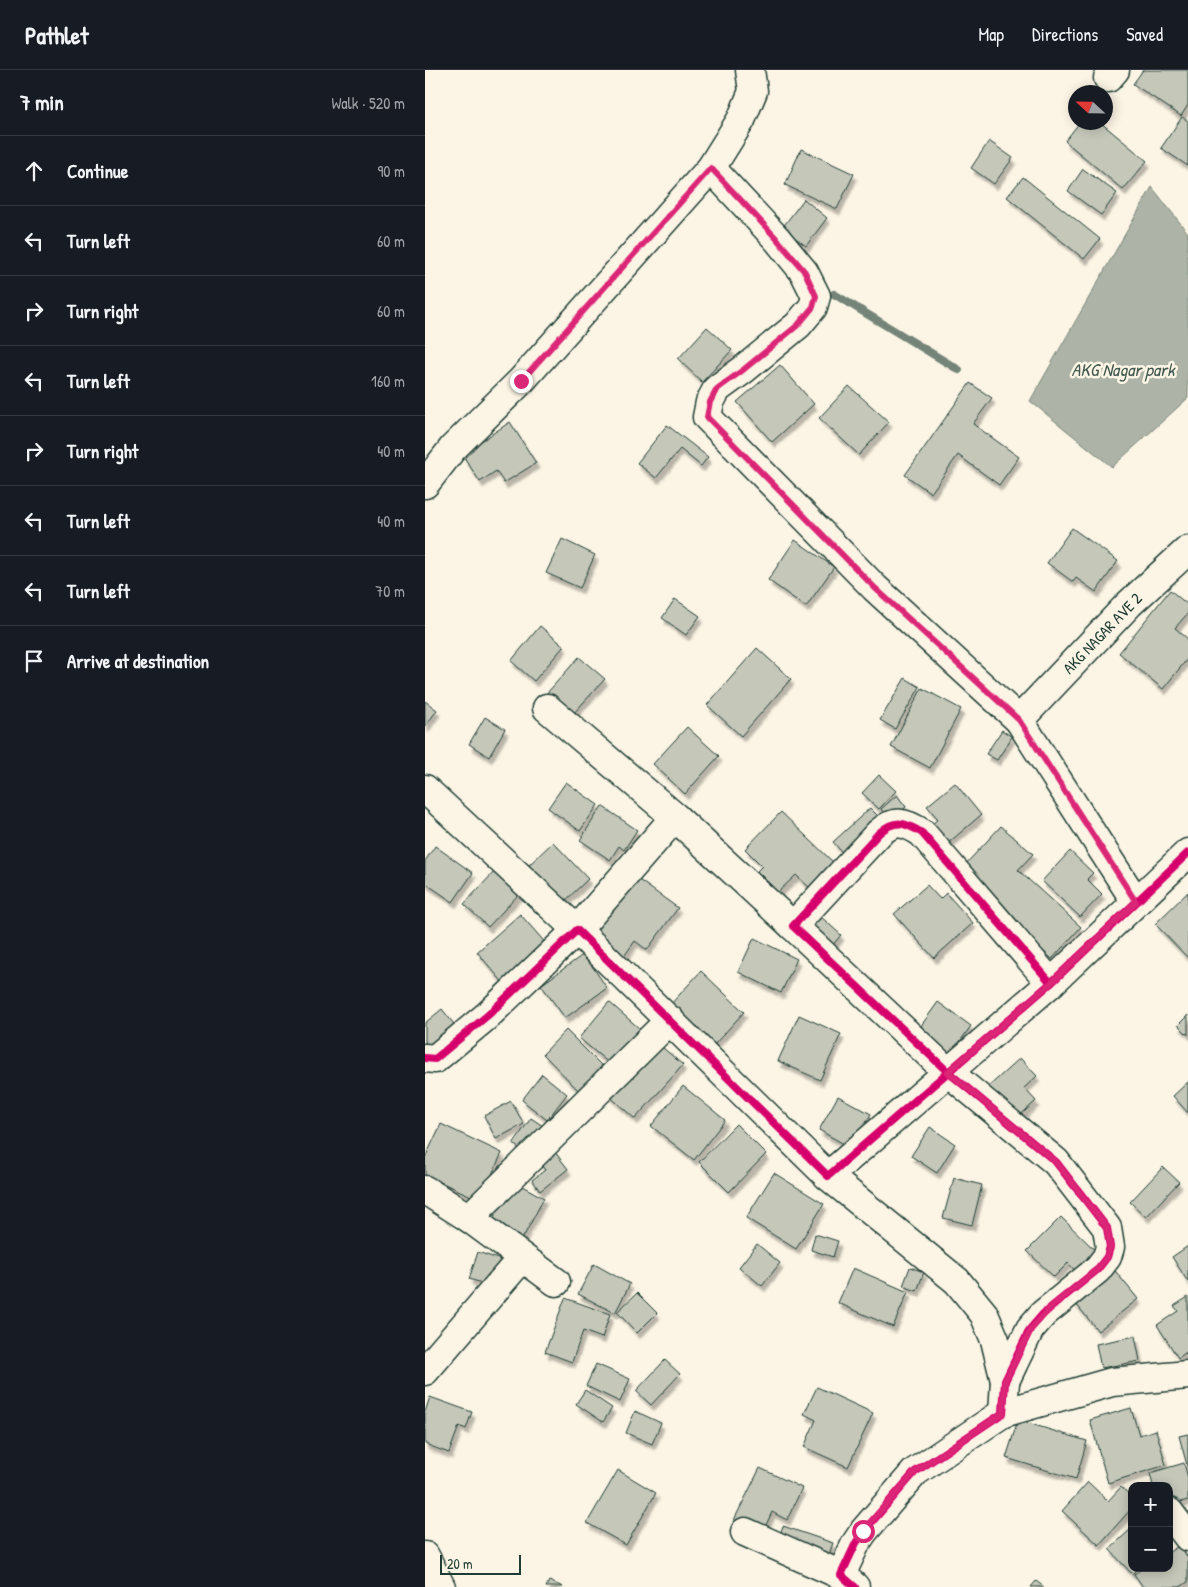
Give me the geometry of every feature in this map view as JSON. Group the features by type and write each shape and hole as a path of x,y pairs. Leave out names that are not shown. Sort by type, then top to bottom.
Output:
{"street":[{"path":"425,484 453,448 521,381 711,168 741,120 753,91 750,70"},
{"path":"711,168 805,272 816,296 813,307 798,325 717,389 710,402 707,417 875,588 1019,720 1136,902"},
{"name":"AKG NAGAR AVE 2","path":"1019,720 1129,604 1188,550"},
{"path":"547,708 675,817 948,1072 1056,1162 1107,1228 1110,1247 1107,1257 1097,1270 1052,1306 1031,1329 1005,1381"},
{"path":"425,788 577,930 828,1176 957,1281 984,1314 995,1340 1005,1381 1003,1413"},
{"path":"425,1058 435,1058 488,1015 577,930 675,817"},
{"path":"793,926 879,833 887,826 897,823 909,824 922,832 1051,983"},
{"path":"828,1176 1051,983 1188,853"},
{"path":"469,1218 669,1020"},
{"path":"425,1190 469,1218 556,1282"},
{"path":"425,1371 522,1258"},
{"path":"745,1532 848,1581 856,1543 863,1531 915,1472 1003,1413 1112,1382 1188,1375"},
{"path":"1173,1510 1188,1503"},
{"path":"1173,1517 1188,1537"},
{"path":"425,1556 441,1587"}],"water":[{"name":"AKG Nagar park","path":"1152,187 1188,233 1188,398 1112,467 1030,401"}],"building":[{"path":"1143,70 1188,70 1188,105 1181,116 1133,84"},
{"path":"1182,117 1188,121 1188,166 1161,148"},
{"path":"1074,130 1110,130 1147,161 1123,190 1065,141"},
{"path":"989,141 1013,158 994,184 971,168"},
{"path":"801,149 854,174 837,209 785,185"},
{"path":"1083,169 1117,193 1101,215 1068,191"},
{"path":"1023,177 1100,239 1084,259 1007,197"},
{"path":"804,199 827,218 806,246 782,228"},
{"path":"707,327 732,350 702,382 678,359"},
{"path":"780,365 814,404 772,442 737,402"},
{"path":"970,383 992,398 973,424 1019,457 999,485 958,455 931,493 905,475"},
{"path":"849,386 889,422 859,455 819,418"},
{"path":"510,422 536,463 504,483 496,471 480,482 462,454"},
{"path":"667,425 708,457 701,466 680,449 656,478 637,463"},
{"path":"1072,528 1118,561 1096,592 1076,578 1073,582 1047,563"},
{"path":"562,539 595,555 580,588 546,573"},
{"path":"795,540 834,567 806,607 768,580"},
{"path":"1170,590 1188,605 1188,613 1175,628 1188,639 1188,658 1163,689 1119,653"},
{"path":"675,599 700,616 686,635 662,618"},
{"path":"540,626 564,646 534,681 511,661"},
{"path":"757,648 791,679 741,736 707,705"},
{"path":"579,657 605,679 572,715 547,693"},
{"path":"905,678 920,687 895,729 880,720"},
{"path":"922,688 961,709 930,768 891,747"},
{"path":"425,701 437,710 425,727"},
{"path":"485,717 505,729 489,757 469,744"},
{"path":"687,727 719,756 685,794 653,764"},
{"path":"1002,730 1012,737 997,760 986,754"},
{"path":"879,775 896,791 879,809 862,793"},
{"path":"566,782 598,805 580,831 548,808"},
{"path":"955,783 981,815 947,844 931,825 938,819 927,806"},
{"path":"897,795 906,807 890,820 881,809"},
{"path":"602,806 637,830 624,850 619,846 610,860 580,840"},
{"path":"870,808 884,822 847,858 833,842"},
{"path":"781,812 834,863 810,888 796,875 778,892 757,871 762,866 745,849"},
{"path":"1001,826 1033,854 1018,870 1081,927 1052,959 990,903 962,868"},
{"path":"553,842 588,879 564,902 529,865"},
{"path":"435,846 473,873 453,902 425,883 425,861"},
{"path":"1070,851 1093,873 1087,879 1102,894 1080,917 1042,881"},
{"path":"495,871 519,894 488,927 464,904"},
{"path":"632,875 678,908 647,950 635,941 622,959 589,935"},
{"path":"927,885 940,899 946,893 973,923 934,958 894,914"},
{"path":"1188,892 1188,958 1155,924"},
{"path":"520,914 549,947 505,985 477,952"},
{"path":"819,915 841,935 831,947 809,926"},
{"path":"754,938 797,959 781,993 738,972"},
{"path":"584,954 607,988 565,1018 541,985"},
{"path":"701,971 744,1012 713,1046 670,1005"},
{"path":"609,1002 640,1029 611,1065 579,1038"},
{"path":"938,1002 971,1026 951,1054 918,1030"},
{"path":"442,1009 457,1028 425,1049 425,1023"},
{"path":"799,1015 841,1034 820,1080 778,1061"},
{"path":"1188,1015 1188,1035 1178,1025"},
{"path":"566,1030 603,1067 579,1091 543,1054"},
{"path":"655,1041 683,1065 635,1119 607,1094"},
{"path":"1020,1058 1037,1076 1024,1088 1036,1101 1015,1120 986,1089"},
{"path":"542,1074 567,1094 547,1120 522,1100"},
{"path":"1188,1082 1188,1113 1173,1096"},
{"path":"683,1086 725,1120 694,1160 651,1126"},
{"path":"838,1096 871,1114 851,1148 819,1130"},
{"path":"511,1101 524,1124 496,1139 484,1116"},
{"path":"531,1118 546,1128 529,1155 513,1144"},
{"path":"441,1124 502,1153 480,1200 425,1175 425,1158"},
{"path":"736,1124 766,1154 729,1192 699,1162"},
{"path":"930,1127 955,1144 937,1173 911,1156"},
{"path":"551,1147 568,1169 540,1191 532,1180 545,1170 536,1158"},
{"path":"1163,1167 1179,1182 1146,1217 1130,1202"},
{"path":"774,1173 824,1204 796,1249 746,1218"},
{"path":"954,1178 982,1185 972,1225 943,1218"},
{"path":"513,1181 544,1198 519,1245 488,1228"},
{"path":"1061,1217 1102,1257 1081,1277 1068,1263 1054,1277 1027,1251"},
{"path":"815,1234 838,1241 833,1257 811,1250"},
{"path":"757,1244 780,1263 762,1286 739,1267"},
{"path":"1188,1246 1188,1282 1172,1257"},
{"path":"478,1252 501,1260 492,1286 469,1279"},
{"path":"594,1264 630,1284 615,1313 578,1294"},
{"path":"910,1267 924,1272 917,1291 903,1286"},
{"path":"1112,1267 1138,1299 1098,1331 1072,1299"},
{"path":"853,1268 908,1292 893,1327 838,1303"},
{"path":"637,1293 657,1313 637,1333 617,1312"},
{"path":"1188,1297 1188,1351 1178,1358 1157,1325 1178,1311 1174,1306"},
{"path":"565,1298 610,1314 602,1338 583,1331 572,1362 545,1352"},
{"path":"1135,1336 1140,1361 1101,1368 1096,1344"},
{"path":"665,1360 680,1374 651,1405 636,1391"},
{"path":"596,1364 630,1379 620,1402 586,1386"},
{"path":"817,1387 873,1413 848,1467 804,1447 816,1420 804,1414"},
{"path":"585,1390 612,1408 603,1422 576,1404"},
{"path":"430,1397 472,1412 466,1429 459,1426 449,1453 425,1444 425,1412"},
{"path":"1131,1408 1139,1435 1156,1430 1166,1465 1108,1483 1090,1420"},
{"path":"635,1411 661,1423 652,1444 626,1433"},
{"path":"1018,1420 1087,1441 1076,1479 1006,1458"},
{"path":"1188,1434 1188,1469 1179,1436"},
{"path":"1184,1463 1188,1478 1188,1500 1173,1504 1173,1482 1152,1482 1150,1473"},
{"path":"760,1468 802,1488 787,1520 772,1512 761,1536 733,1522"},
{"path":"618,1470 656,1493 626,1545 587,1523"},
{"path":"1088,1482 1108,1501 1121,1487 1128,1493 1128,1512 1099,1545 1062,1511"},
{"path":"783,1526 833,1543 828,1557 778,1539"},
{"path":"1128,1532 1128,1570 1109,1549"},
{"path":"1180,1545 1188,1558 1188,1582 1180,1587 1143,1587 1134,1574 1137,1572 1173,1572 1173,1549"},
{"path":"549,1581 563,1587 546,1587"},
{"path":"1036,1581 1044,1587 1031,1587"}],"waterway":[{"path":"834,294 959,370"}],"cycle path":[{"path":"855,1587 841,1575 856,1543 864,1531 915,1472 1003,1413 1005,1381 1030,1329 1043,1314 1097,1270 1107,1257 1110,1247 1107,1228 1056,1162 948,1072 793,926 879,833 895,824 905,824 922,833 1051,983"},
{"path":"425,1058 435,1059 488,1015 577,930 828,1176 1051,983 1188,853"}],"route":[{"path":"521,381 711,168 805,272 816,296 813,307 798,325 717,389 710,402 707,417 875,588 1019,720 1136,902 1051,983 948,1072 1056,1162 1107,1228 1110,1247 1107,1257 1097,1270 1043,1314 1031,1329 1005,1381 1003,1413 915,1472 863,1531"}]}
